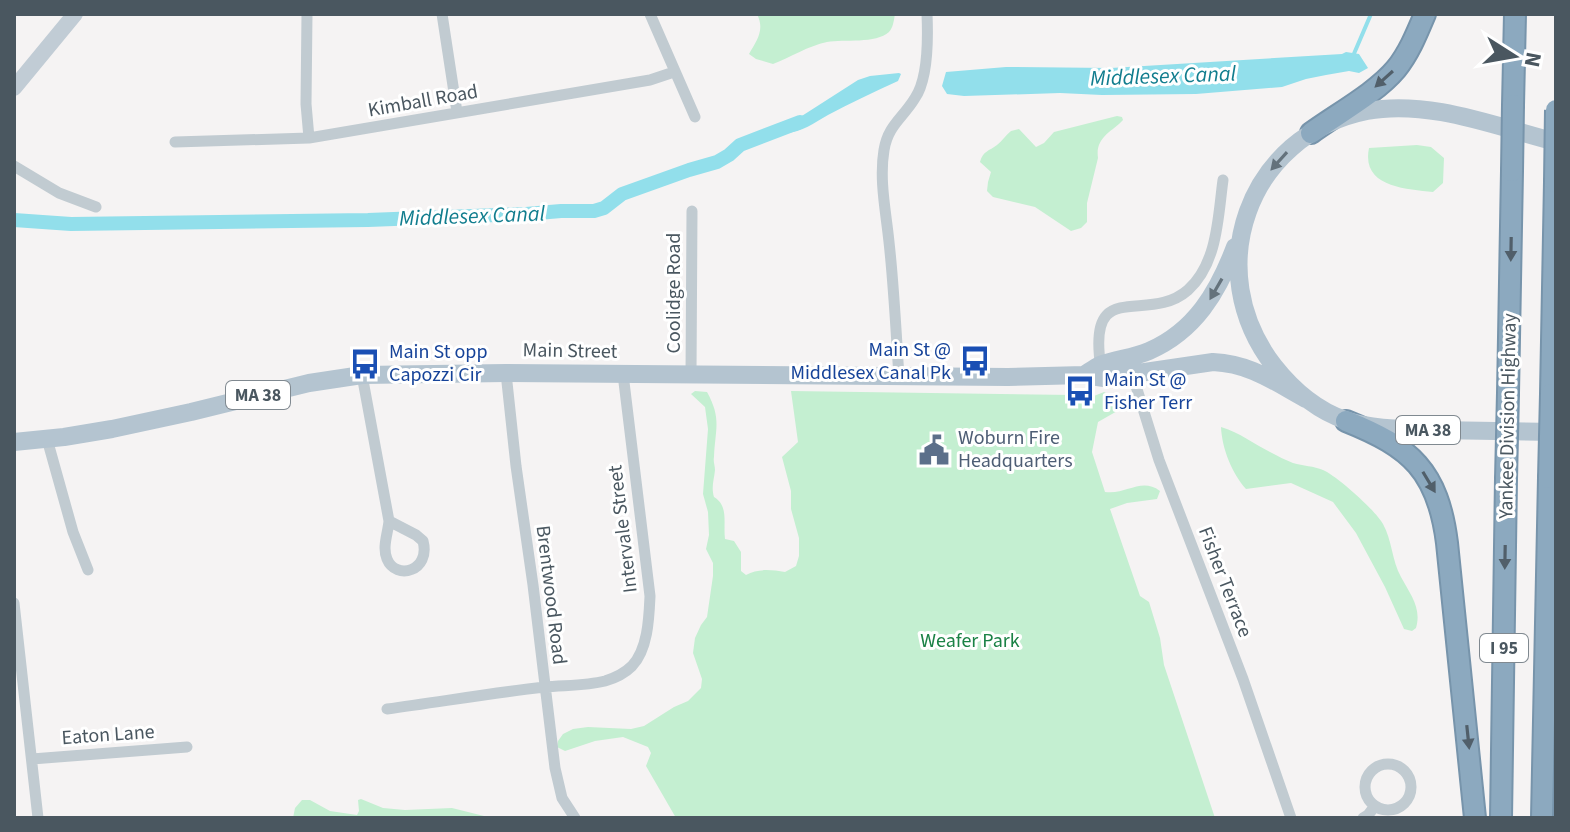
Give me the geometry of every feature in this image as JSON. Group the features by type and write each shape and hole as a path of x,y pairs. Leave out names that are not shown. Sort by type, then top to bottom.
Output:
{"highway":[{"path":"1311,133 1390,75 1409,48 1425,14"},
{"name":"Yankee Division Highway","path":"1501,818 1515,14"},
{"name":"I 95","path":"1542,818 1556,108"},
{"path":"1346,421 1374,431 1410,456 1431,483 1442,508 1475,818"}],"main road":[{"name":"MA 38","path":"1245,217 1256,192 1286,152 1311,133 1358,113 1425,109 1556,142"},
{"name":"Main Street","path":"1130,366 1148,351 1171,339 1203,310 1224,275 1245,217"},
{"path":"1245,217 1239,270 1245,313 1265,354 1306,399"},
{"name":"Main Street","path":"14,442 138,424 298,385 362,375 506,373 1024,377 1084,375 1130,366 1207,362 1253,369 1306,399"},
{"name":"MA 38","path":"1306,399 1346,421 1378,427 1556,432"}],"street":[{"path":"14,88 75,14"},
{"path":"307,14 306,107 309,138"},
{"path":"442,14 457,112"},
{"path":"650,14 695,117"},
{"path":"899,377 883,155 890,131 919,90 927,44 927,14"},
{"name":"Kimball Road","path":"175,142 309,138 650,80 674,72"},
{"path":"14,166 65,196 96,207"},
{"path":"1102,372 1098,335 1101,323 1108,314 1178,296 1190,288 1204,269 1214,238 1223,180"},
{"name":"Coolidge Road","path":"691,375 692,211"},
{"name":"Fisher Terrace","path":"1130,366 1164,475 1238,666 1291,818"},
{"name":"Brentwood Road","path":"506,373 557,780 562,798 575,818"},
{"name":"Intervale Street","path":"387,709 598,682 622,674 635,662 645,637 650,587 623,374"},
{"path":"362,375 389,521 386,558 399,570 415,568 424,555 423,541 389,521"},
{"path":"47,439 73,532 88,570"},
{"path":"14,603 38,818"},
{"name":"Eaton Lane","path":"32,759 187,747"},
{"path":"1383,764 1401,767 1411,782 1407,799 1401,806 1392,809 1375,806 1368,800 1365,791 1368,774 1383,764"},
{"path":"1363,818 1375,806"}],"green space":[{"path":"757,14 895,14 889,32 883,36 827,42 773,64 749,54 760,30"},
{"path":"1117,116 1123,120 1099,145 1087,203 1087,222 1081,228 1071,231 1035,207 993,197 987,191 991,172 980,162 981,158 1011,131 1019,129 1036,147 1054,132"},
{"path":"1431,147 1444,158 1443,183 1433,192 1388,184 1372,171 1368,161 1369,148"},
{"name":"Weafer Park","path":"695,391 707,392 715,410 713,493 724,510 725,539 734,541 741,552 741,571 746,575 760,570 785,572 796,566 799,556 791,491 782,457 798,442 791,391 1073,395 1074,399 1084,400 1104,392 1123,402 1119,410 1098,422 1092,452 1105,492 1140,486 1160,491 1157,499 1110,509 1140,596 1149,602 1164,665 1215,818 676,818 646,766 651,753 648,747 623,737 595,741 565,751 557,747 563,734 573,729 631,729 644,726 688,701 701,688 702,679 693,653 695,638 707,617 713,563 706,549 708,512 703,494 708,429 705,407 691,394"},
{"path":"1221,427 1290,462 1323,470 1373,511 1386,530 1398,571 1414,601 1416,628 1412,631 1404,629 1356,533 1333,502 1291,483 1246,489 1229,460"},
{"path":"302,800 310,800 330,811 357,815 358,800 383,808 452,808 492,818 293,818 295,808"}],"water":[{"name":"Middlesex Canal","path":"1346,52 1359,54 1368,68 1359,73 1349,71 1326,75 1282,87 1196,94 964,96 947,94 942,86 946,72 1006,67 1111,68"},
{"path":"899,73 898,81 808,127 786,133 785,129 794,121 858,80"}],"waterway":[{"path":"1353,56 1371,14"},
{"name":"Middlesex Canal","path":"14,220 71,224 368,220 594,211 604,208 622,194 717,162 740,145 800,122"}],"place":[{"name":"Main St @ Middlesex Canal Pk","path":"975,361"},
{"name":"Main St opp Capozzi Cir","path":"365,364"},
{"name":"Main St @ Fisher Terr","path":"1080,391"},
{"name":"Woburn Fire Headquarters","path":"934,450"}]}
